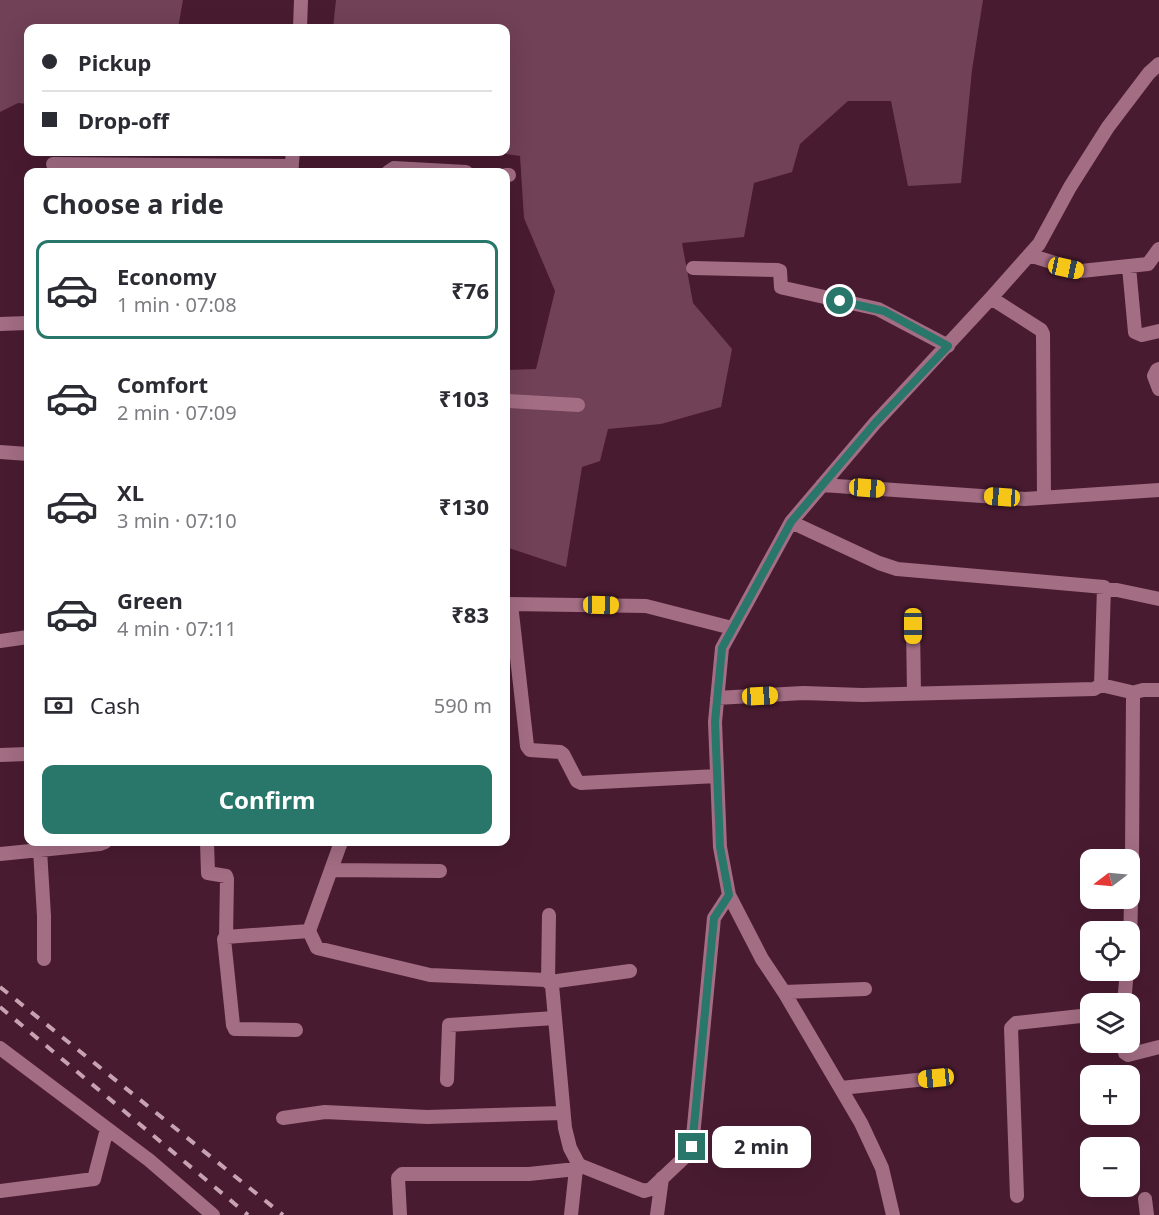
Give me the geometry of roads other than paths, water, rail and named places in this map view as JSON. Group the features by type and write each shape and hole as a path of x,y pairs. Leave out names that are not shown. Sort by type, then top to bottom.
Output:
{"street":[{"path":"300,24 301,0"},
{"path":"893,1215 882,1168 861,1123 762,959 729,895 720,847 715,722 722,648 791,522 875,423 992,298 1039,244 1108,127 1149,73 1159,64"},
{"path":"53,164 243,168"},
{"path":"1029,255 1081,271 1148,264 1159,249"},
{"path":"1129,267 1135,332 1142,335 1159,332"},
{"path":"693,268 777,270 780,271 781,286 784,288 878,309 948,346"},
{"path":"992,298 1041,330 1043,334 1044,498"},
{"path":"0,324 24,322"},
{"path":"1159,369 1154,376 1159,389"},
{"path":"510,401 579,405"},
{"path":"0,452 24,454"},
{"path":"822,485 1025,499 1159,490"},
{"path":"791,522 879,563 897,569 1100,586 1105,590 1117,590 1159,599"},
{"path":"1101,685 1105,590"},
{"path":"510,604 646,606 732,628"},
{"path":"510,619 527,746 530,750 560,752 577,781 581,783 717,776"},
{"path":"913,626 914,693"},
{"path":"0,641 24,638"},
{"path":"717,698 803,693 862,695 1094,689 1101,685 1132,693 1159,690"},
{"path":"1130,921 1132,693"},
{"path":"0,755 24,754"},
{"path":"0,854 80,846"},
{"path":"207,846 208,873 226,876 227,879 224,942 233,1025 235,1029 296,1030"},
{"path":"340,846 309,931 317,948 430,975 549,981 630,971"},
{"path":"40,850 44,959"},
{"path":"332,870 440,871"},
{"path":"400,1215 398,1178 402,1174 529,1174 577,1167 644,1191 651,1189 688,1154 692,1147 714,918 729,895"},
{"path":"549,915 549,981 552,985 563,1113 567,1139 577,1167 571,1215"},
{"path":"226,937 309,931"},
{"path":"784,992 865,989"},
{"path":"1017,1196 1011,1028 1017,1023 1080,1016"},
{"path":"447,1080 449,1025 555,1018"},
{"path":"0,1047 149,1160 213,1215"},
{"path":"1140,1052 1159,1047"},
{"path":"841,1088 936,1078"},
{"path":"283,1118 325,1112 427,1117 563,1113"},
{"path":"0,1191 94,1179 107,1129"},
{"path":"657,1215 662,1178"},
{"path":"1145,1199 1148,1215"}],"railway":[{"path":"0,987 283,1215"},
{"path":"0,1007 248,1215"}]}
